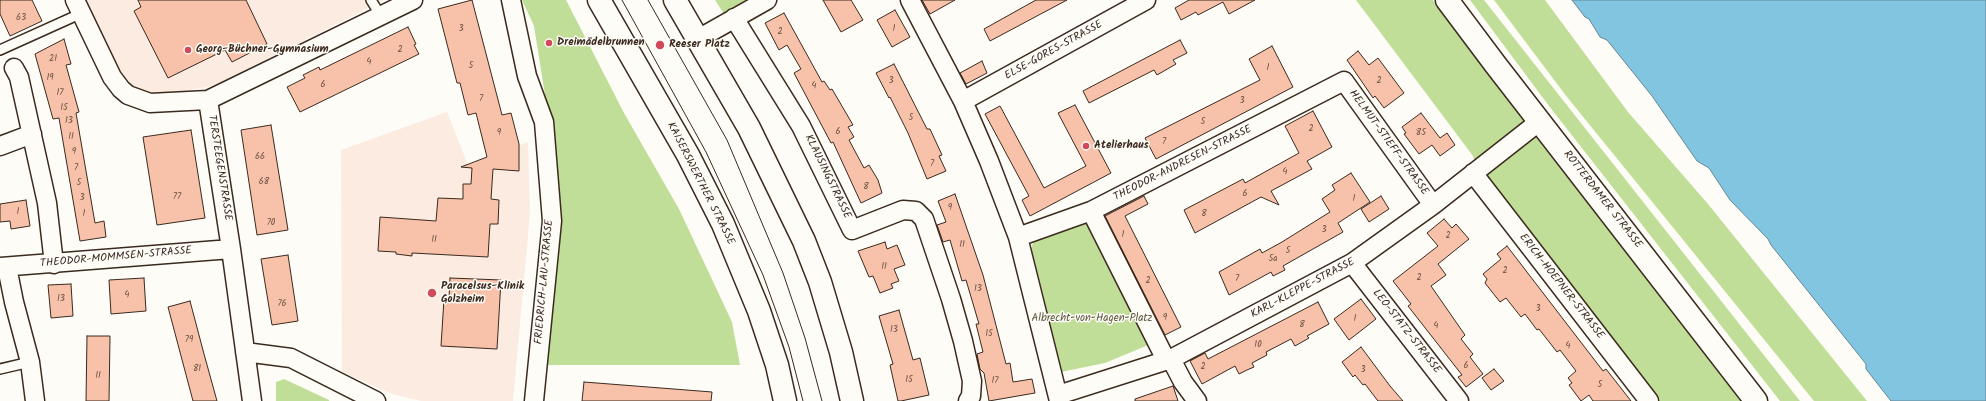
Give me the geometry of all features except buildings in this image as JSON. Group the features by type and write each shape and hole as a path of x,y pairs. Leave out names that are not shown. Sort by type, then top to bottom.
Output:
{"street":[{"path":"208,100 412,0"},
{"name":"FRIEDRICH-LAU-STRASSE","path":"511,0 527,76 544,122 552,221 534,401"},
{"name":"KAISERSWERTHER STRASSE","path":"599,0 688,155 723,224 759,311 777,365 785,401"},
{"path":"675,0 749,128 804,242 820,282 839,345 852,401"},
{"path":"698,39 767,0"},
{"path":"910,0 963,101 989,161 1018,237 1058,398"},
{"name":"ELSE-GORES-STRASSE","path":"963,101 1146,0"},
{"name":"ROTTERDAMER STRASSE","path":"1447,0 1756,401"},
{"name":"TERSTEEGENSTRASSE","path":"79,7 112,77 121,89 128,95 150,103 208,100 231,249 252,401"},
{"name":"KLAUSINGSTRASSE","path":"734,18 771,75 801,126 852,230 903,210 916,211 924,219 951,299 972,381 971,396 968,401"},
{"path":"14,68 19,77 47,203 54,264"},
{"name":"HELMUT-STIEFF-STRASSE","path":"1344,81 1433,205"},
{"name":"THEODOR-ANDRESEN-STRASSE","path":"1018,237 1091,211 1344,81"},
{"name":"KARL-KLEPPE-STRASSE","path":"1058,398 1168,360 1352,263 1433,205 1540,121"},
{"path":"0,146 32,134"},
{"name":"ERICH-HOEPNER-STRASSE","path":"1473,173 1649,401"},
{"path":"1091,211 1168,360 1197,401"},
{"name":"THEODOR-MOMMSEN-STRASSE","path":"3,267 231,249"},
{"name":"LEO-STATZ-STRASSE","path":"1352,263 1459,401"},
{"path":"3,267 30,362 36,401"},
{"path":"245,352 291,358 376,401"}],"lane":[{"path":"371,0 381,16"},
{"path":"0,50 79,7"},
{"path":"0,369 30,362"}],"shaded area":[{"name":"Georg-Büchner-Gymnasium","path":"82,0 384,0 216,85 174,93 154,94 130,86 117,73"},
{"name":"Paracelsus-Klinik Golzheim","path":"447,112 468,165 528,142 530,213 513,401 421,401 392,394 342,372 341,150"}],"green space":[{"path":"522,0 566,0 624,113 679,209 732,322 740,365 543,365 549,120 534,26"},
{"name":"Reeser Platz","path":"715,0 748,0 724,14"},
{"path":"1356,0 1433,0 1532,132 1742,401 1655,401 1482,180 1473,156"},
{"path":"1470,0 1484,0 1800,401 1780,401 1549,106"},
{"path":"1494,0 1545,0 1628,112 1708,204 1867,401 1814,401 1567,97"},
{"name":"Albrecht-von-Hagen-Platz","path":"1090,217 1153,343 1105,363 1061,372 1030,254 1034,239"},
{"path":"284,379 329,401 276,401 276,382"}],"water":[{"path":"1572,0 1986,0 1986,401 1891,401 1866,369 1866,364 1771,245 1768,239 1730,200 1709,168 1697,161 1652,96 1607,40 1600,37 1589,19 1585,17"}],"tram line":[{"path":"622,0 706,152 763,275 789,347 803,401"},
{"path":"648,0 727,140 783,273 805,338 822,401"}],"place":[{"name":"Dreimädelbrunnen","path":"549,43"},
{"name":"Reeser Platz","path":"660,45"},
{"name":"Georg-Büchner-Gymnasium","path":"188,50"},
{"name":"Atelierhaus","path":"1086,146"},
{"name":"Paracelsus-Klinik Golzheim","path":"432,293"}]}
